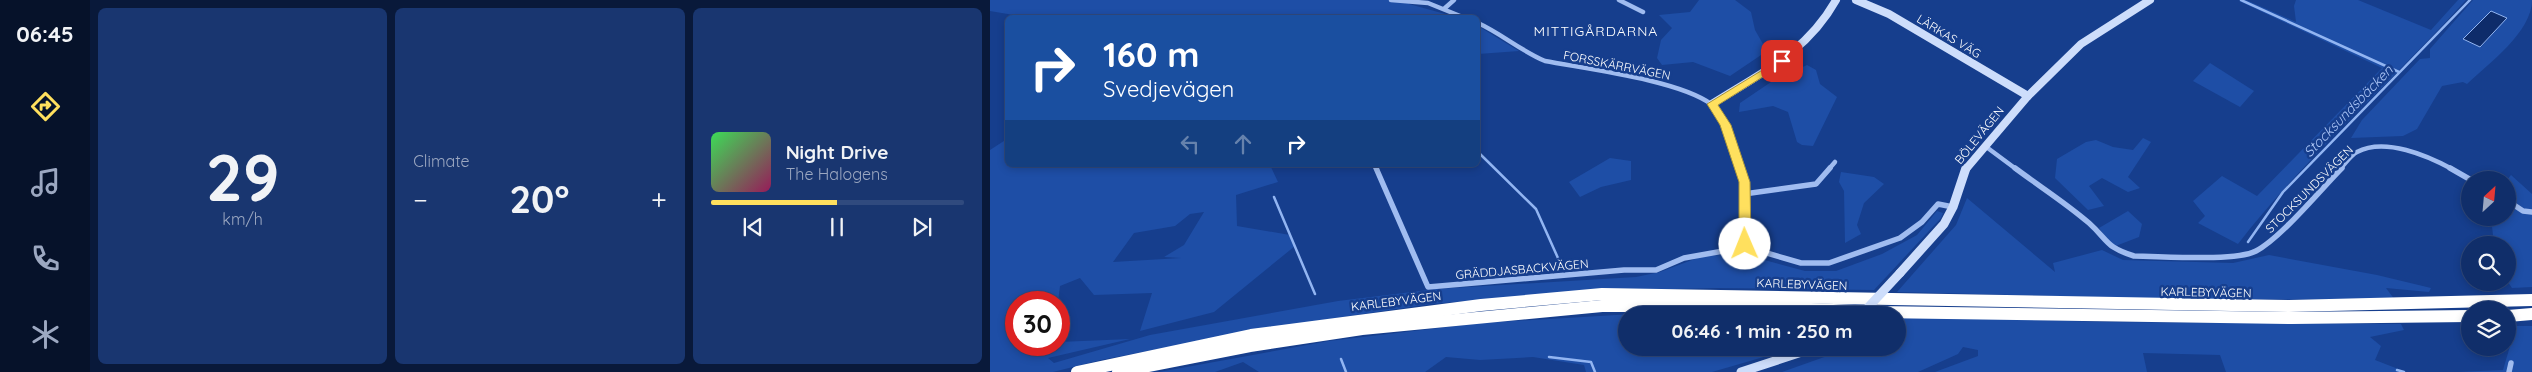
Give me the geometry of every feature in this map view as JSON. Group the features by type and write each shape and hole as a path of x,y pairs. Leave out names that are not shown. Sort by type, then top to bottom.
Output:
{"highway":[{"name":"KARLEBYVÄGEN","path":"1077,372 1251,335 1481,305 1602,294 2288,306 2532,300"},
{"name":"KARLEBYVÄGEN","path":"1118,372 1250,346 1362,329 1602,306 1744,306 1877,312 2292,318 2461,316"},
{"path":"2516,315 2532,314"}],"street":[{"path":"1391,0 1428,3 1459,15"},
{"path":"1445,8 1454,0"},
{"path":"1619,0 1643,12"},
{"path":"1836,0 1825,21 1808,41 1771,69 1712,104 1726,125 1745,182 1744,240 1746,247 1801,263 1829,263 1845,259 1900,238 1922,222 1938,204 1953,207"},
{"name":"LÄRKAS VÄG","path":"1856,0 1889,14 2028,96"},
{"name":"BÖLEVÄGEN","path":"1869,306 1944,224 1953,207 1967,166 2028,96 2080,44 2150,0"},
{"name":"FORSSKÄRRVÄGEN","path":"1480,24 1504,35 1532,55 1545,60 1586,68 1617,77 1672,86 1712,104"},
{"name":"STOCKSUNDSVÄGEN","path":"1984,146 2089,224 2110,247 2134,256 2224,258 2255,252 2270,242 2357,152 2371,148 2396,148 2416,151 2461,175"},
{"path":"1744,194 1816,184 1835,162"},
{"name":"GRÄDDJASBACKVÄGEN","path":"1376,167 1428,287 1624,270 1656,270 1684,258 1746,247"},
{"path":"2516,206 2524,211 2532,212"},
{"path":"1741,372 1790,356"},
{"path":"2510,372 2511,364"}],"shaded area":[{"path":"990,0 1409,0 1409,4 1449,15 1014,15 990,11"},
{"path":"1699,0 1735,0 1751,12 1755,30 1767,51 1730,76 1693,62 1662,65 1657,58 1661,40 1672,28 1659,15 1690,12"},
{"path":"2246,0 2296,22 2294,6 2296,0 2358,0 2431,30 2458,0 2466,0 2292,180 2238,244 2198,223 2205,216 2193,201 2222,176 2257,196 2382,68 2239,1"},
{"path":"2473,0 2532,0 2525,24 2508,46 2467,84 2463,82 2442,86 2417,129 2403,136 2351,138 2362,120 2420,59 2430,58 2430,49","holes":["2507,17 2481,47 2463,39"]},
{"path":"2491,11 2507,18 2480,47 2463,39"},
{"path":"1480,27 1519,51 1480,54"},
{"path":"2210,63 2254,91 2240,107 2193,81"},
{"path":"1807,65 1816,70 1820,84 1837,97 1813,146 1802,145 1797,142 1788,112 1773,106 1739,112 1740,103 1771,82"},
{"path":"2143,138 2151,142 2128,177 2140,188 2128,192 2102,178 2089,186 2104,206 2088,210 2055,178 2057,159 2086,142 2096,140 2113,147 2133,150"},
{"path":"1005,140 1005,167 1271,167 1278,182 1236,195 1237,226 1290,235 1295,246 1214,312 1140,331 1152,293 1094,295 1080,278 1060,286 1059,291 1005,291 1005,356 1057,356 1048,358 1054,363 1150,335 1338,301 1436,289 1636,277 1660,272 1700,257 1739,253 1805,271 1836,271 1882,254 1917,235 1937,211 1943,213 1941,218 1874,290 1716,288 1592,291 1431,304 1268,328 1101,360 1053,372 990,372 990,150","holes":["1204,212 1184,245 1164,257 1181,258 1113,262 1134,233 1175,226 1190,214"]},
{"path":"1610,158 1631,161 1631,180 1601,187 1580,197 1569,182"},
{"path":"1841,172 1874,177 1884,184 1864,203 1857,225 1861,234 1845,243 1844,191 1839,182"},
{"path":"2516,180 2532,194 2532,287 2516,288 2516,236 2493,235 2492,226 2516,226"},
{"path":"1967,198 2055,272 2053,263 2102,250 2123,260 2233,263 2269,255 2377,275 2431,288 2429,292 2386,288 2395,300 2175,299 1897,292 1956,225"},
{"path":"2128,211 2142,224 2139,237 2113,247 2099,228"},
{"path":"1618,315 1618,356 1767,356 1712,372 1586,372 1584,365 1533,357 1480,360 1446,357 1425,372 1259,372 1243,362 1215,372 1159,372 1329,341 1481,323"},
{"path":"1906,316 2106,322 2401,324 2404,330 2370,337 2381,346 2375,360 2406,372 2226,372 2220,355 2143,353 2147,372 1935,372 1978,356 1978,350 1963,347 1958,354 1918,372 1782,372 1827,356 1906,356"},
{"path":"2516,326 2532,326 2532,372 2458,372 2503,370 2507,356 2516,356"},
{"path":"1130,339 1070,353 1070,342"}],"waterway":[{"path":"2241,0 2399,72"},
{"name":"Stocksundsbäcken","path":"2248,242 2283,192 2470,0"},
{"path":"1480,154 1536,209 1562,267"},
{"path":"1274,197 1315,294"},
{"path":"1549,357 1591,362 1595,372"},
{"path":"1341,359 1346,372"},
{"path":"2397,370 2404,372"}],"district":[{"name":"MITTIGÅRDARNA","path":"1596,31"}],"route":[{"path":"1745,244 1745,182 1726,125 1712,104 1782,61"}]}
